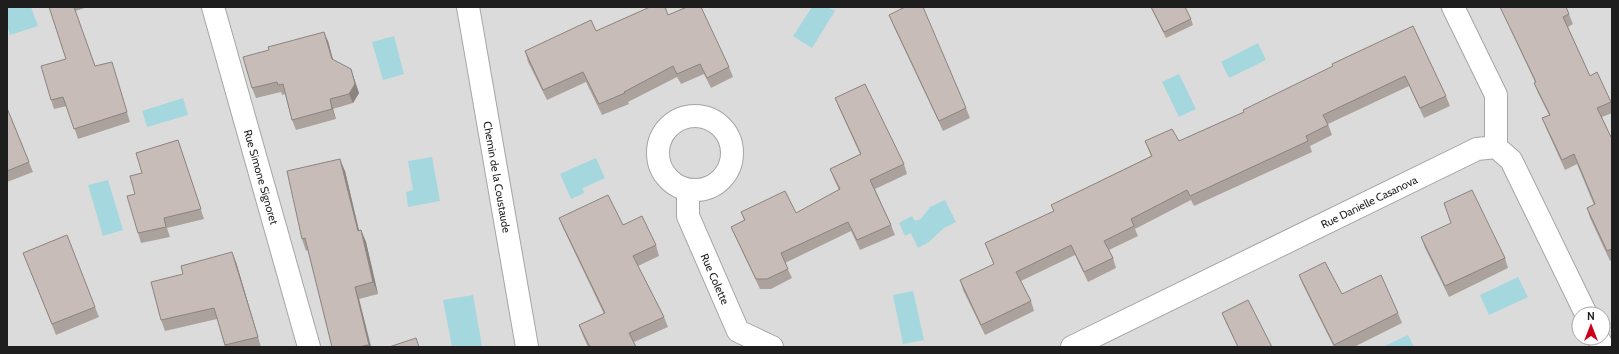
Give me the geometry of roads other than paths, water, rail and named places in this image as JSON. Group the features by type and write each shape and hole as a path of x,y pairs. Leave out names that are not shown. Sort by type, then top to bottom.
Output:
{"street":[{"name":"Rue Simone Signoret","path":"213,7 309,347"},
{"name":"Chemin de la Coustaude","path":"468,7 527,347"},
{"path":"1453,7 1496,95 1496,147 1511,160 1582,306"},
{"name":"Rue Danielle Casanova","path":"1072,347 1477,149 1496,147"},
{"name":"Rue Colette","path":"688,190 688,216 738,331 772,347"}],"water":[{"path":"7,7 31,7 38,26 10,35 7,25"},
{"path":"812,7 827,7 835,11 812,48 793,36"},
{"path":"394,36 404,74 383,80 372,42"},
{"path":"1258,43 1266,60 1229,78 1221,62"},
{"path":"1179,74 1196,109 1179,117 1162,82"},
{"path":"183,98 188,115 147,127 142,111"},
{"path":"432,157 440,201 408,207 406,192 413,190 408,161"},
{"path":"596,158 605,178 583,188 584,193 571,199 560,174"},
{"path":"108,180 123,230 103,236 88,185"},
{"path":"945,200 956,222 944,228 929,242 918,248 911,233 905,236 899,223 912,216 915,221 921,219 930,207"},
{"path":"1518,277 1528,297 1489,315 1480,295"},
{"path":"913,291 924,340 903,344 893,295"},
{"path":"473,295 482,346 452,347 443,300"},
{"path":"1408,335 1414,347 1383,347"}]}
